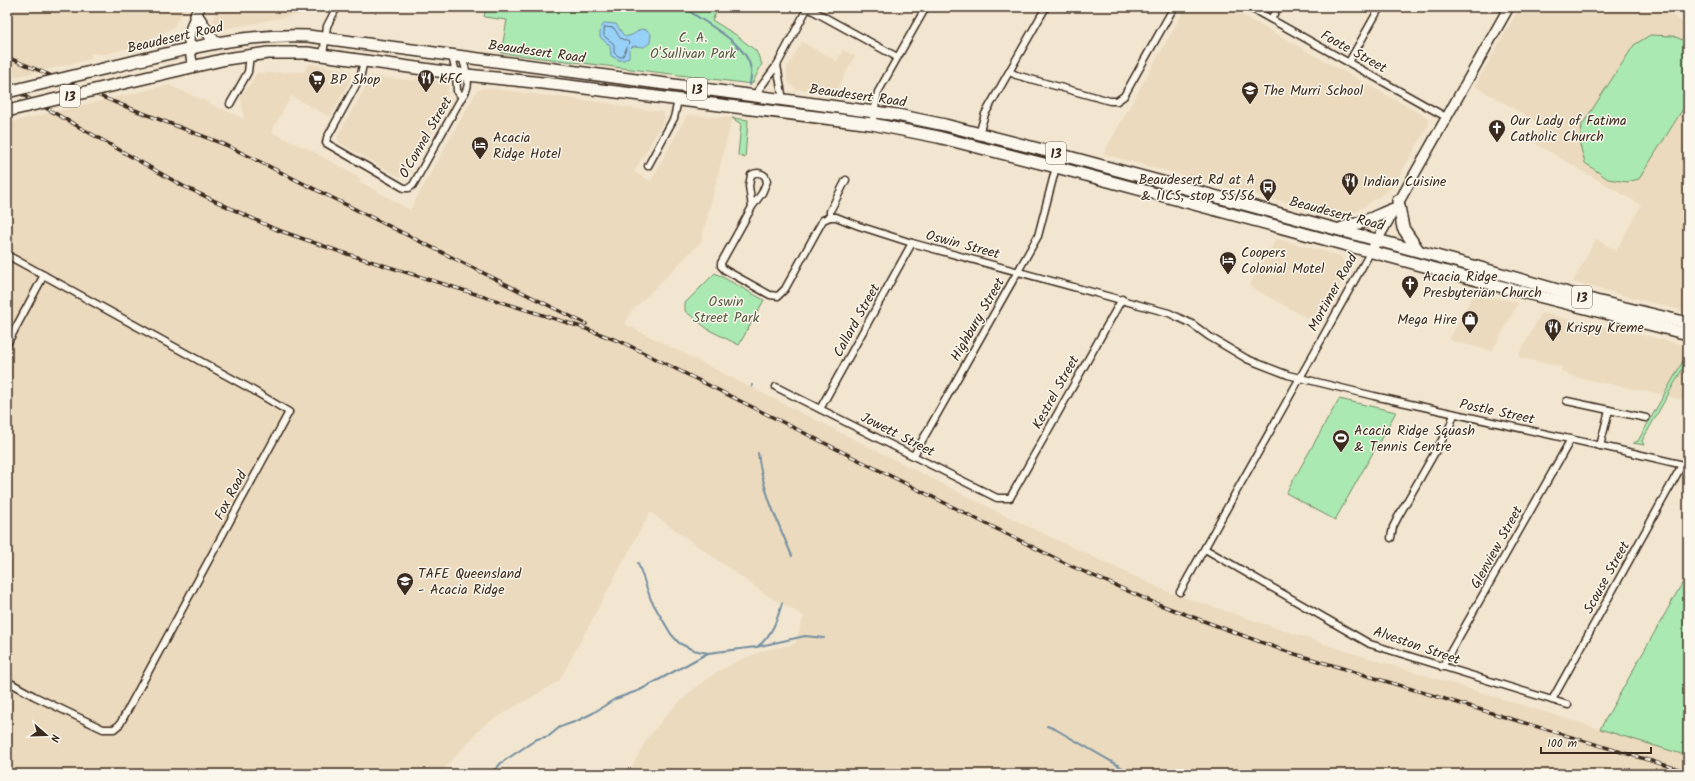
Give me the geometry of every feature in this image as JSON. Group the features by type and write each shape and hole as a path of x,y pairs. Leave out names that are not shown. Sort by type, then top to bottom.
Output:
{"highway":[{"path":"198,10 215,43"},
{"name":"Beaudesert Road","path":"7,92 189,48 266,36 295,36 325,38 874,112 921,120 978,134 1418,250 1596,301 1688,323"},
{"name":"Beaudesert Road","path":"7,111 193,66 250,55 282,53 323,55 462,74 872,124 938,137 1056,167 1499,286 1688,334"},
{"path":"1340,229 1367,220 1396,205 1403,228 1418,250"}],"main road":[{"name":"Mortimer Road","path":"1371,252 1446,116 1509,7"},
{"path":"193,66 189,48 189,31 198,10"}],"street":[{"path":"323,55 328,22 337,7"},
{"path":"754,96 777,65 808,7 897,57"},
{"path":"872,124 878,92 926,7"},
{"path":"978,134 985,114 1046,7"},
{"path":"1010,72 1016,75 1110,101 1117,101 1124,96 1174,7"},
{"name":"Foote Street","path":"1249,7 1446,116"},
{"path":"1271,19 1278,7"},
{"path":"1349,62 1380,7"},
{"path":"230,104 248,72 250,55"},
{"name":"O'Connel Street","path":"364,61 360,78 327,138 326,143 404,188 409,188 413,185 462,97 468,89 457,56"},
{"name":"O'Connel Street","path":"457,56 462,74 457,91 462,97"},
{"path":"777,65 783,100"},
{"path":"648,166 674,118 678,100"},
{"name":"Highbury Street","path":"914,455 1038,236 1056,167"},
{"path":"752,207 750,186 751,175 755,172 761,173 765,176 767,181 762,193 752,207 721,266 725,270 770,295 778,296 786,289 823,220 830,217 830,211 846,180"},
{"name":"Oswin Street","path":"830,217 836,217 912,243 1169,313 1192,324 1210,337 1247,359 1279,372 1300,377"},
{"name":"Callard Street","path":"820,409 912,243"},
{"name":"Mortimer Road","path":"1180,592 1371,252"},
{"name":"Fox Road","path":"7,255 289,412 120,724 114,730 103,730 7,681"},
{"path":"7,344 44,275"},
{"name":"Kestrel Street","path":"1010,498 1122,299"},
{"name":"Postle Street","path":"1300,377 1454,414 1571,439 1685,466"},
{"name":"Jowett Street","path":"776,387 997,498 1010,498"},
{"path":"1567,401 1646,418"},
{"path":"1600,446 1609,410"},
{"path":"1391,538 1393,527 1398,517 1450,426 1454,414"},
{"name":"Glenview Street","path":"1442,667 1571,439"},
{"name":"Scouse Street","path":"1552,700 1685,466"},
{"name":"Alveston Street","path":"1205,549 1370,644 1568,706"}],"shaded area":[{"path":"7,7 186,7 173,27 147,43 105,54 91,53 91,59 7,79"},
{"path":"217,7 324,7 322,10 224,29 218,27 213,21"},
{"name":"The Murri School","path":"1186,7 1227,7 1428,118 1429,124 1393,187 1350,216 1330,216 1314,210 1103,154"},
{"path":"1520,7 1658,7 1688,25 1688,312 1573,282 1596,239 1616,251 1641,205 1533,142 1542,125 1475,86"},
{"path":"802,42 837,61 843,50 855,56 835,93 796,89 789,83 787,79 787,68"},
{"path":"309,64 348,70 351,72 351,79 330,117 291,96 271,132 312,151 360,178 359,181 410,210 477,91 484,88 613,104 621,107 663,112 665,118 634,172 651,181 687,115 732,118 701,242 630,313 625,324 1010,518 1168,592 1352,653 1688,756 1688,774 628,774 647,739 667,714 689,693 717,672 742,659 766,650 795,644 804,616 768,596 650,512 559,681 484,725 439,774 7,774 7,123 169,85 244,119 241,97 257,73 304,72"},
{"path":"372,76 414,81 415,78 444,82 448,86 445,105 408,172 403,176 398,176 340,143 338,139 338,135"},
{"path":"1276,239 1341,256 1344,263 1345,273 1318,324 1249,286"},
{"path":"1475,292 1518,303 1492,351 1449,340"},
{"path":"1541,313 1688,346 1688,352 1664,395 1575,377 1561,371 1562,367 1518,357"},
{"path":"1688,359 1688,401 1668,396"}],"green space":[{"name":"C. A. O'Sullivan Park","path":"486,7 719,7 712,20 736,35 756,51 762,64 752,84 501,53 507,20 484,17"},
{"path":"1650,35 1673,36 1688,42 1688,101 1639,179 1627,182 1608,179 1585,163 1580,145 1582,125 1634,45"},
{"path":"732,118 748,120 745,158 738,155 741,124"},
{"name":"Oswin Street Park","path":"715,273 764,300 739,345 709,330 685,311 685,303"},
{"path":"1688,352 1688,359 1642,441 1644,445 1633,443 1638,441"},
{"name":"Acacia Ridge Squash & Tennis Centre","path":"1339,399 1396,412 1335,520 1286,493"},
{"path":"1688,573 1688,756 1600,729"}],"water":[{"path":"606,23 616,24 625,37 632,35 641,29 647,30 651,34 650,43 644,47 633,46 629,50 629,57 624,60 619,60 611,56 610,46 600,37 601,27"}],"waterway":[{"path":"684,7 723,34 742,50 748,59 751,69 750,85"},
{"path":"758,453 767,493 792,556"},
{"path":"638,563 651,600 671,634 679,643 693,650 708,653"},
{"path":"757,647 767,638 770,633 782,603"},
{"path":"486,774 496,769 501,763 537,739 549,736 560,727 593,713 615,699 640,690 708,653 756,647 805,636 824,638"},
{"path":"1047,726 1055,729 1133,774"}],"railway":[{"path":"7,57 114,102 226,145 586,324"},
{"path":"7,86 183,186 275,229 338,251 581,327 624,343 1071,566 1155,603 1285,651 1688,772"}],"place":[{"name":"KFC","path":"426,93"},
{"name":"BP Shop","path":"317,94"},
{"name":"The Murri School","path":"1250,105"},
{"name":"Our Lady of Fatima Catholic Church","path":"1497,143"},
{"name":"Acacia Ridge Hotel","path":"480,160"},
{"name":"Indian Cuisine","path":"1350,196"},
{"name":"Beaudesert Rd at A & IICS, stop 55/56","path":"1268,202"},
{"name":"Coopers Colonial Motel","path":"1228,275"},
{"name":"Acacia Ridge Presbyterian Church","path":"1410,299"},
{"name":"Mega Hire","path":"1470,334"},
{"name":"Krispy Kreme","path":"1553,342"},
{"name":"Acacia Ridge Squash & Tennis Centre","path":"1341,453"},
{"name":"TAFE Queensland - Acacia Ridge","path":"405,596"}]}
